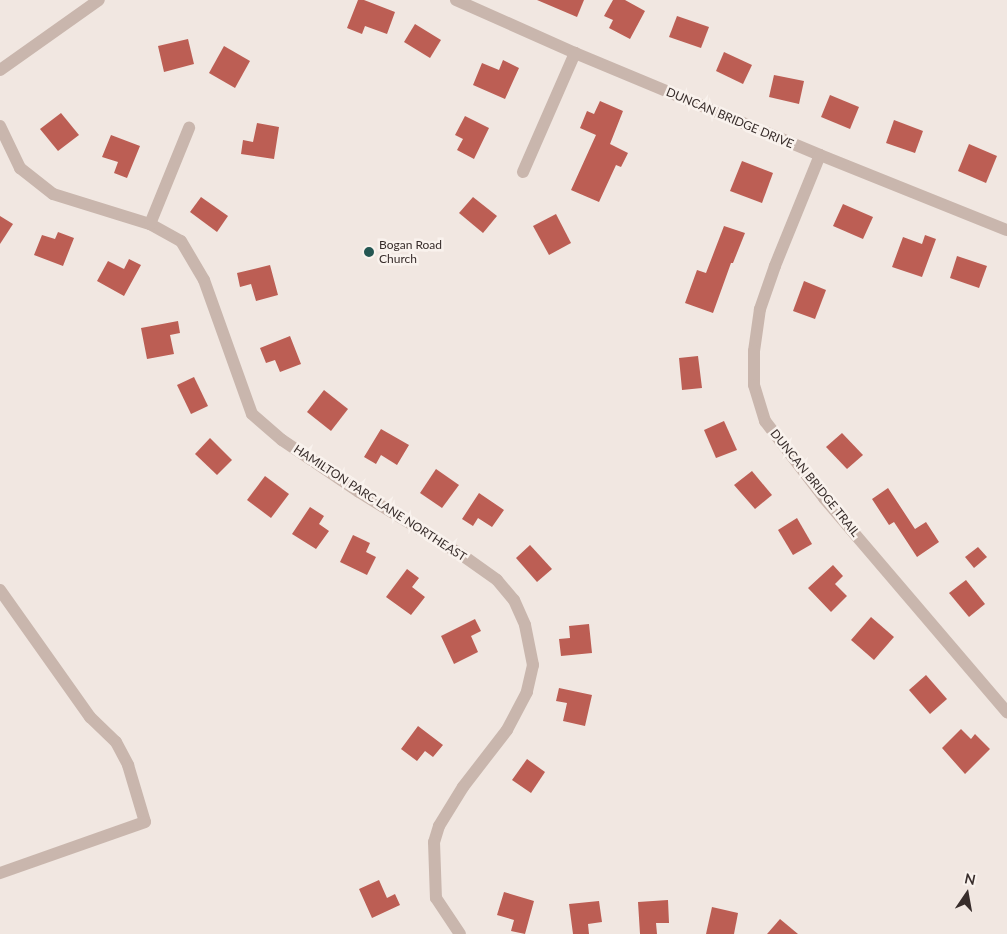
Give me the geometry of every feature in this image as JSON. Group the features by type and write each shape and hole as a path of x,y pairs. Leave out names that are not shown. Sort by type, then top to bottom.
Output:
{"street":[{"path":"0,70 99,0"},
{"name":"DUNCAN BRIDGE DRIVE","path":"456,0 575,53 1007,230"},
{"path":"523,172 575,53"},
{"name":"HAMILTON PARC LANE NORTHEAST","path":"0,126 20,168 53,194 150,224 181,242 204,280 252,414 282,440 305,456 359,492 462,555 497,580 514,600 525,625 534,665 527,692 506,730 458,795 439,826 434,842 436,898 460,934"},
{"path":"150,224 189,128"},
{"name":"DUNCAN BRIDGE TRAIL","path":"820,155 775,266 760,309 754,351 754,385 765,421 824,498 1007,712"},
{"path":"0,590 90,716 116,742 128,765 145,822 0,873"}],"building":[{"path":"358,0 364,0 395,12 387,34 365,26 362,34 347,28"},
{"path":"537,0 584,0 577,17"},
{"path":"613,0 625,0 645,11 630,39 609,28 613,20 604,16"},
{"path":"677,16 709,27 701,48 669,37"},
{"path":"415,24 441,40 430,58 404,42"},
{"path":"188,39 194,64 164,72 158,46"},
{"path":"224,46 250,61 235,88 209,73"},
{"path":"724,52 752,65 743,84 716,71"},
{"path":"503,60 519,68 505,99 473,85 482,63 499,70"},
{"path":"774,75 804,81 799,104 769,97"},
{"path":"830,95 859,107 850,129 821,117"},
{"path":"600,101 623,111 610,144 628,153 621,167 616,165 599,202 571,190 596,135 580,128 587,111 594,114"},
{"path":"61,113 79,135 58,151 40,129"},
{"path":"465,116 489,128 474,159 457,150 463,139 455,135"},
{"path":"894,120 923,131 915,153 886,143"},
{"path":"257,123 279,127 274,159 241,154 243,140 253,142"},
{"path":"111,135 140,146 127,178 114,173 118,162 102,157"},
{"path":"969,144 997,156 986,183 958,171"},
{"path":"742,161 773,173 762,203 730,191"},
{"path":"201,197 228,216 217,232 190,212"},
{"path":"473,197 497,216 483,233 459,213"},
{"path":"843,204 873,217 863,239 833,226"},
{"path":"556,214 571,243 549,255 533,226"},
{"path":"0,216 13,224 0,244"},
{"path":"724,226 745,233 733,263 731,263 713,313 685,303 697,270 706,273"},
{"path":"58,232 74,238 63,266 34,255 42,235 55,239"},
{"path":"925,235 936,239 922,277 892,267 903,237 922,244"},
{"path":"957,256 987,266 979,288 950,278"},
{"path":"129,259 141,265 124,296 97,281 108,261 124,269"},
{"path":"270,265 278,295 256,301 251,284 240,287 237,273"},
{"path":"804,281 826,290 815,319 793,311"},
{"path":"178,321 180,333 170,335 174,354 147,359 141,328"},
{"path":"290,336 301,364 280,372 275,360 266,363 260,348"},
{"path":"698,356 702,388 682,390 679,358"},
{"path":"194,377 208,406 191,414 177,385"},
{"path":"324,390 348,409 331,431 307,412"},
{"path":"724,421 737,450 716,458 704,430"},
{"path":"381,429 409,445 397,465 381,455 376,464 364,457"},
{"path":"842,433 863,455 847,469 826,447"},
{"path":"210,438 232,460 217,475 195,454"},
{"path":"436,469 459,485 442,508 420,493"},
{"path":"752,471 772,495 755,509 734,485"},
{"path":"265,476 289,494 271,518 247,500"},
{"path":"888,488 915,529 926,522 939,542 917,557 894,522 889,525 872,499"},
{"path":"479,493 504,510 492,527 478,518 473,526 462,519"},
{"path":"310,507 324,516 319,524 329,531 316,549 292,534"},
{"path":"797,518 812,544 793,555 778,530"},
{"path":"353,535 370,543 366,552 376,557 367,575 340,562"},
{"path":"530,545 552,569 537,582 516,558"},
{"path":"978,547 987,557 974,568 965,557"},
{"path":"833,565 843,576 835,584 847,596 831,612 808,588"},
{"path":"407,569 419,578 412,587 425,597 411,615 386,597"},
{"path":"966,580 985,604 969,617 949,593"},
{"path":"871,617 894,637 874,660 851,640"},
{"path":"475,619 481,631 471,636 478,652 454,664 441,636"},
{"path":"589,624 592,653 561,656 559,639 570,638 569,626"},
{"path":"926,675 947,699 930,714 909,690"},
{"path":"559,688 592,695 585,726 563,721 567,703 556,701"},
{"path":"418,726 443,745 433,757 425,751 417,761 401,749"},
{"path":"961,729 971,739 975,734 990,749 965,774 942,748"},
{"path":"527,759 545,772 531,793 512,780"},
{"path":"379,880 387,898 395,894 400,905 372,918 359,889"},
{"path":"504,892 534,901 525,934 511,931 514,920 497,915"},
{"path":"668,900 669,923 656,923 657,934 640,934 638,902"},
{"path":"599,901 602,922 588,924 589,934 573,934 569,904"},
{"path":"712,907 738,913 734,934 706,934"},
{"path":"780,919 798,934 767,934"}],"place":[{"name":"Bogan Road Church","path":"369,252"}]}
